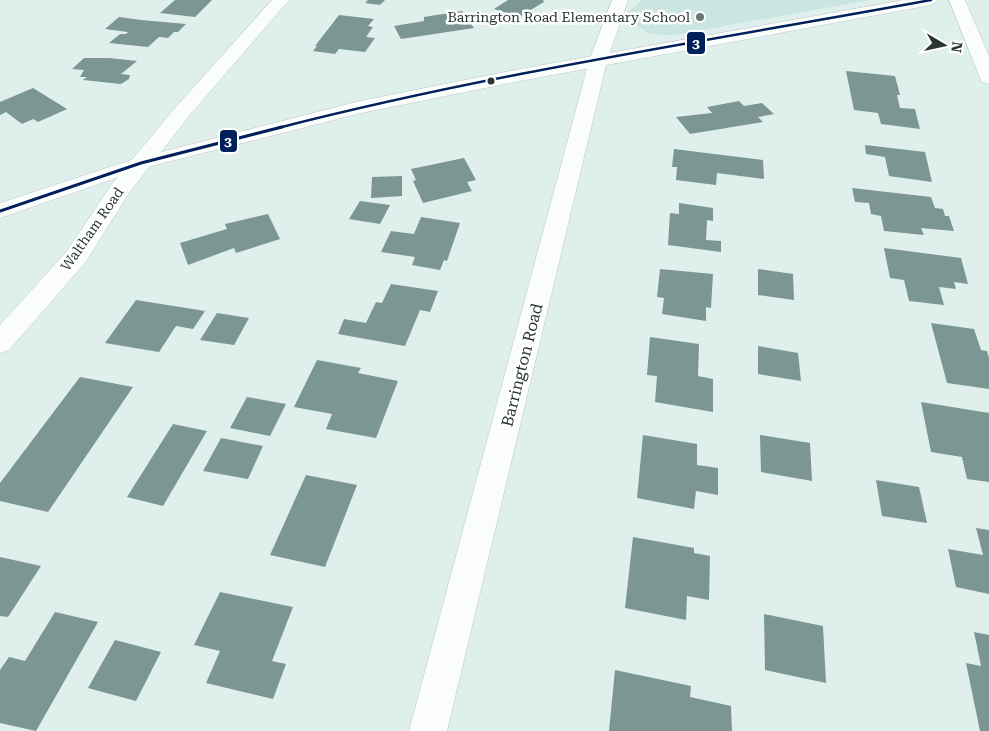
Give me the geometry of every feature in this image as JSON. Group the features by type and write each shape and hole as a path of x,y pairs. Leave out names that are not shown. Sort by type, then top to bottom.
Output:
{"street":[{"name":"Waltham Road","path":"0,343 76,257 120,189 141,163 215,73 281,0"},
{"name":"Barrington Road","path":"428,731 598,62 620,0"},
{"path":"0,211 141,163 360,107 931,0"},
{"path":"956,0 989,78"}],"shaded area":[{"name":"Barrington Road Elementary School","path":"642,0 870,0 675,35 662,35 648,33 629,21 627,13"}],"building":[{"path":"175,0 212,0 195,17 160,13"},
{"path":"368,0 385,0 380,5 365,3"},
{"path":"508,0 543,0 544,2 519,17 494,9"},
{"path":"462,11 474,28 401,39 394,26 424,21 424,17"},
{"path":"339,15 374,19 368,26 373,27 366,37 375,38 365,52 339,49 335,54 313,51"},
{"path":"119,17 186,24 168,38 159,37 148,47 109,43 120,34 128,32 105,29"},
{"path":"84,58 137,61 121,74 130,75 129,79 121,84 83,80 87,77 80,77 84,70 72,69"},
{"path":"846,71 895,76 900,95 897,95 900,108 915,109 920,129 881,124 878,113 854,110"},
{"path":"33,88 67,109 38,122 33,119 22,124 6,112 0,115 0,102"},
{"path":"739,101 744,106 762,103 774,114 758,117 763,122 690,134 676,117 712,113 707,107"},
{"path":"865,145 925,152 932,182 889,176 885,157 866,154"},
{"path":"674,149 763,160 764,179 717,173 716,185 676,180 677,167 672,167"},
{"path":"464,158 476,180 467,182 472,191 423,203 413,181 416,180 411,169"},
{"path":"402,176 402,196 371,198 372,177"},
{"path":"852,188 931,197 935,208 943,209 945,216 949,216 954,231 921,228 924,235 884,231 881,216 871,214 869,203 855,202"},
{"path":"360,201 390,205 380,224 349,219"},
{"path":"679,203 713,208 713,221 707,220 706,240 721,241 721,252 668,245 670,213 679,214"},
{"path":"268,214 280,239 236,253 234,248 188,265 180,243 227,229 225,224"},
{"path":"421,217 460,223 447,261 444,260 440,270 412,265 415,257 381,252 391,231 414,234"},
{"path":"884,248 961,258 968,284 954,282 956,289 939,287 944,305 909,301 904,280 890,278"},
{"path":"660,269 713,274 711,308 706,307 706,321 662,314 664,298 657,297"},
{"path":"758,269 793,274 794,300 758,295"},
{"path":"391,284 438,291 430,312 420,310 405,346 338,334 344,319 366,323 376,302 382,303"},
{"path":"136,300 205,311 193,329 176,326 159,352 105,343"},
{"path":"217,313 249,318 234,345 200,340"},
{"path":"931,323 974,329 981,350 987,351 989,358 989,389 947,383"},
{"path":"650,337 699,344 698,376 713,379 713,412 655,402 657,376 647,375"},
{"path":"758,346 798,353 801,381 758,374"},
{"path":"317,360 361,368 358,373 398,381 376,438 326,429 332,414 294,407"},
{"path":"80,377 133,387 48,512 0,501 0,483"},
{"path":"247,397 286,404 270,436 230,428"},
{"path":"921,402 989,413 989,482 967,479 962,457 931,452"},
{"path":"173,424 207,431 163,506 127,497"},
{"path":"643,435 697,444 697,465 718,468 718,495 696,491 694,509 637,498"},
{"path":"760,435 810,443 812,481 761,472"},
{"path":"221,438 263,446 248,479 203,471"},
{"path":"306,475 357,485 325,567 270,555"},
{"path":"876,480 919,487 927,523 882,516"},
{"path":"976,528 989,530 989,594 956,587 948,549 983,555"},
{"path":"633,537 694,548 694,553 710,556 709,600 687,596 686,620 625,608"},
{"path":"0,557 41,566 8,617 0,616"},
{"path":"220,592 293,607 272,661 286,664 273,699 206,683 220,651 194,645"},
{"path":"55,612 98,622 36,731 0,723 0,670 9,657 25,661"},
{"path":"764,614 823,626 826,683 765,670"},
{"path":"974,632 989,635 989,731 980,731 966,663 981,666"},
{"path":"115,640 161,652 136,701 88,688"},
{"path":"615,670 691,686 690,697 731,706 732,731 609,731"}],"transit line":[{"name":"3","path":"0,211 141,163 360,107 520,75 931,0"}],"place":[{"name":"Barrington Road Elementary School","path":"700,17"}]}
